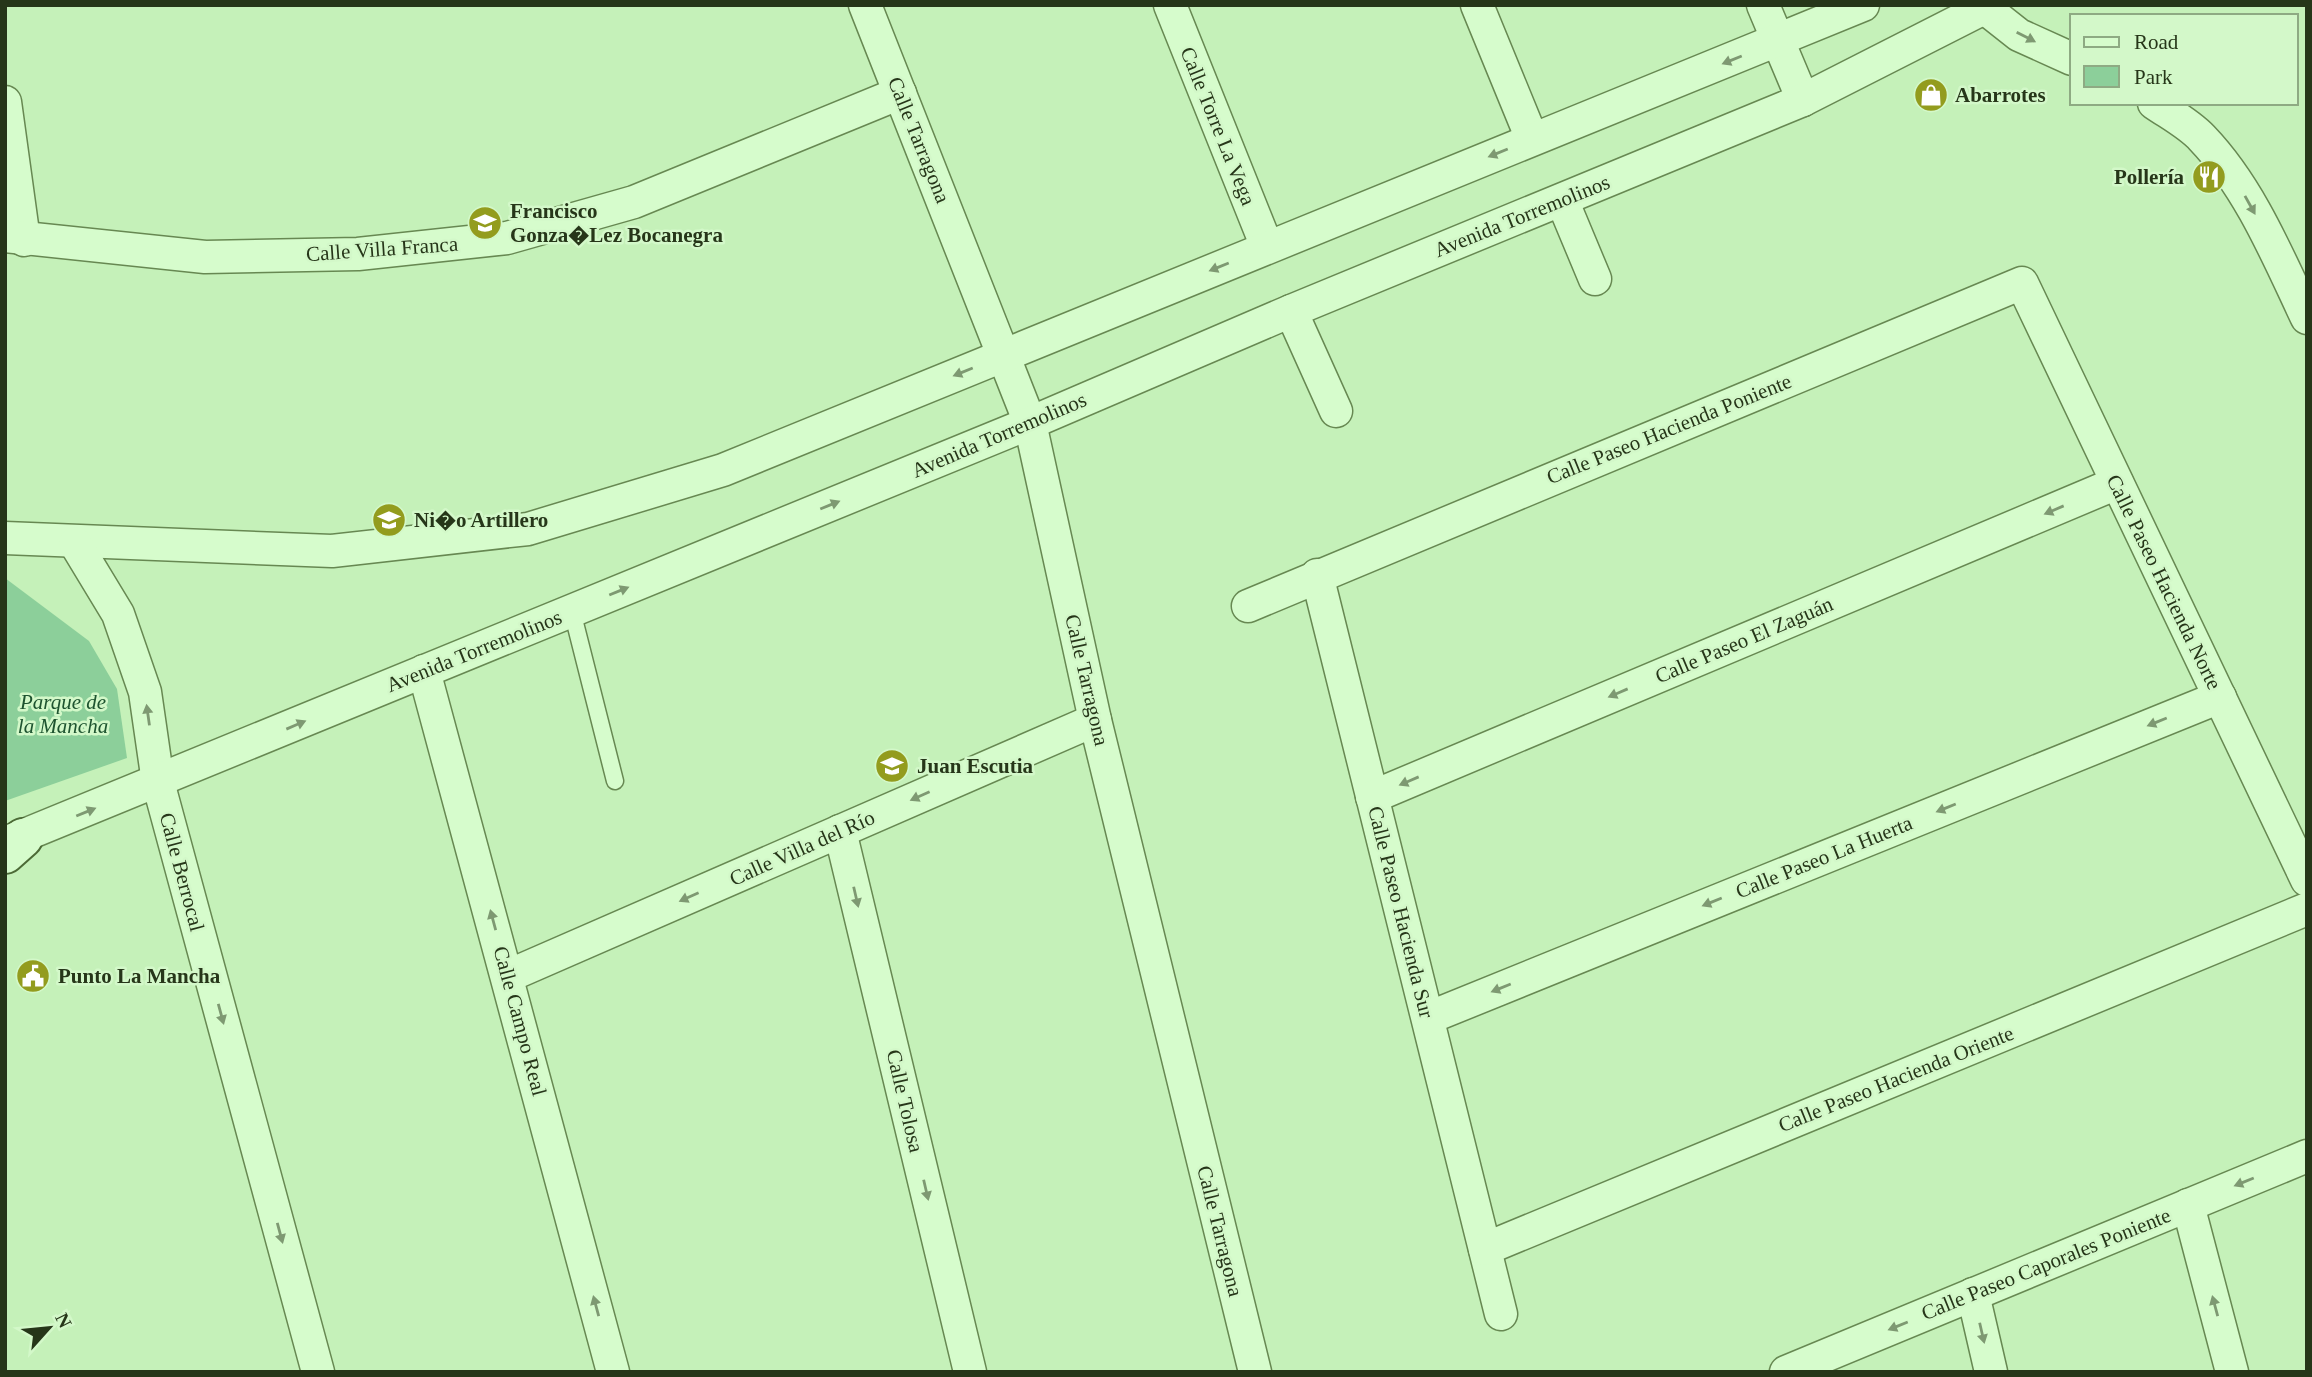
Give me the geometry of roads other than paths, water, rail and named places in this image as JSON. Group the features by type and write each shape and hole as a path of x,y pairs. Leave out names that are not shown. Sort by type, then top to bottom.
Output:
{"street":[{"name":"Calle Tarragona","path":"865,5 1030,423 1095,720 1255,1372"},
{"name":"Calle Torre La Vega","path":"1170,5 1267,247"},
{"path":"1477,5 1532,139"},
{"path":"1763,5 1803,100"},
{"path":"5,538 75,543 332,551 528,529 723,470 1532,139 1778,42 1863,5"},
{"name":"Avenida Torremolinos","path":"11,845 424,671 1030,423 1291,311 1803,100 1985,7 2019,35 2070,58"},
{"name":"Calle Villa Franca","path":"15,238 205,257 358,254 507,238 634,202 900,93"},
{"path":"5,102 15,238"},
{"path":"2157,105 2201,136 2235,178 2275,250 2307,318"},
{"path":"1562,200 1595,279"},
{"name":"Calle Paseo Hacienda Norte","path":"2022,284 2303,864"},
{"name":"Calle Paseo Hacienda Poniente","path":"1248,607 1317,575 2022,284"},
{"path":"1291,311 1336,411"},
{"name":"Calle Paseo El Zaguán","path":"1372,797 2117,483"},
{"name":"Calle Berrocal","path":"75,543 118,614 145,692 158,782 318,1372"},
{"name":"Calle Paseo Hacienda Sur","path":"1317,575 1502,1314"},
{"name":"Calle Campo Real","path":"424,671 613,1372"},
{"name":"Calle Paseo La Huerta","path":"1428,1018 2220,696"},
{"name":"Calle Villa del Río","path":"508,976 1095,720"},
{"name":"Calle Tolosa","path":"840,831 970,1372"},
{"name":"Calle Paseo Hacienda Oriente","path":"1485,1249 2307,909"},
{"name":"Calle Paseo Caporales Poniente","path":"1786,1372 2307,1156"},
{"path":"2188,1205 2232,1372"},
{"path":"1973,1294 1991,1372"}],"lane":[{"path":"572,611 615,781"}],"place":[{"name":"Abarrotes","path":"1931,95"},
{"name":"Pollería","path":"2209,177"},
{"name":"Francisco Gonza�Lez Bocanegra","path":"485,223"},
{"name":"Ni�o Artillero","path":"389,520"},
{"name":"Juan Escutia","path":"892,766"},
{"name":"Punto La Mancha","path":"33,976"}],"park label":[{"name":"Parque de la Mancha","path":"63,714"}]}
